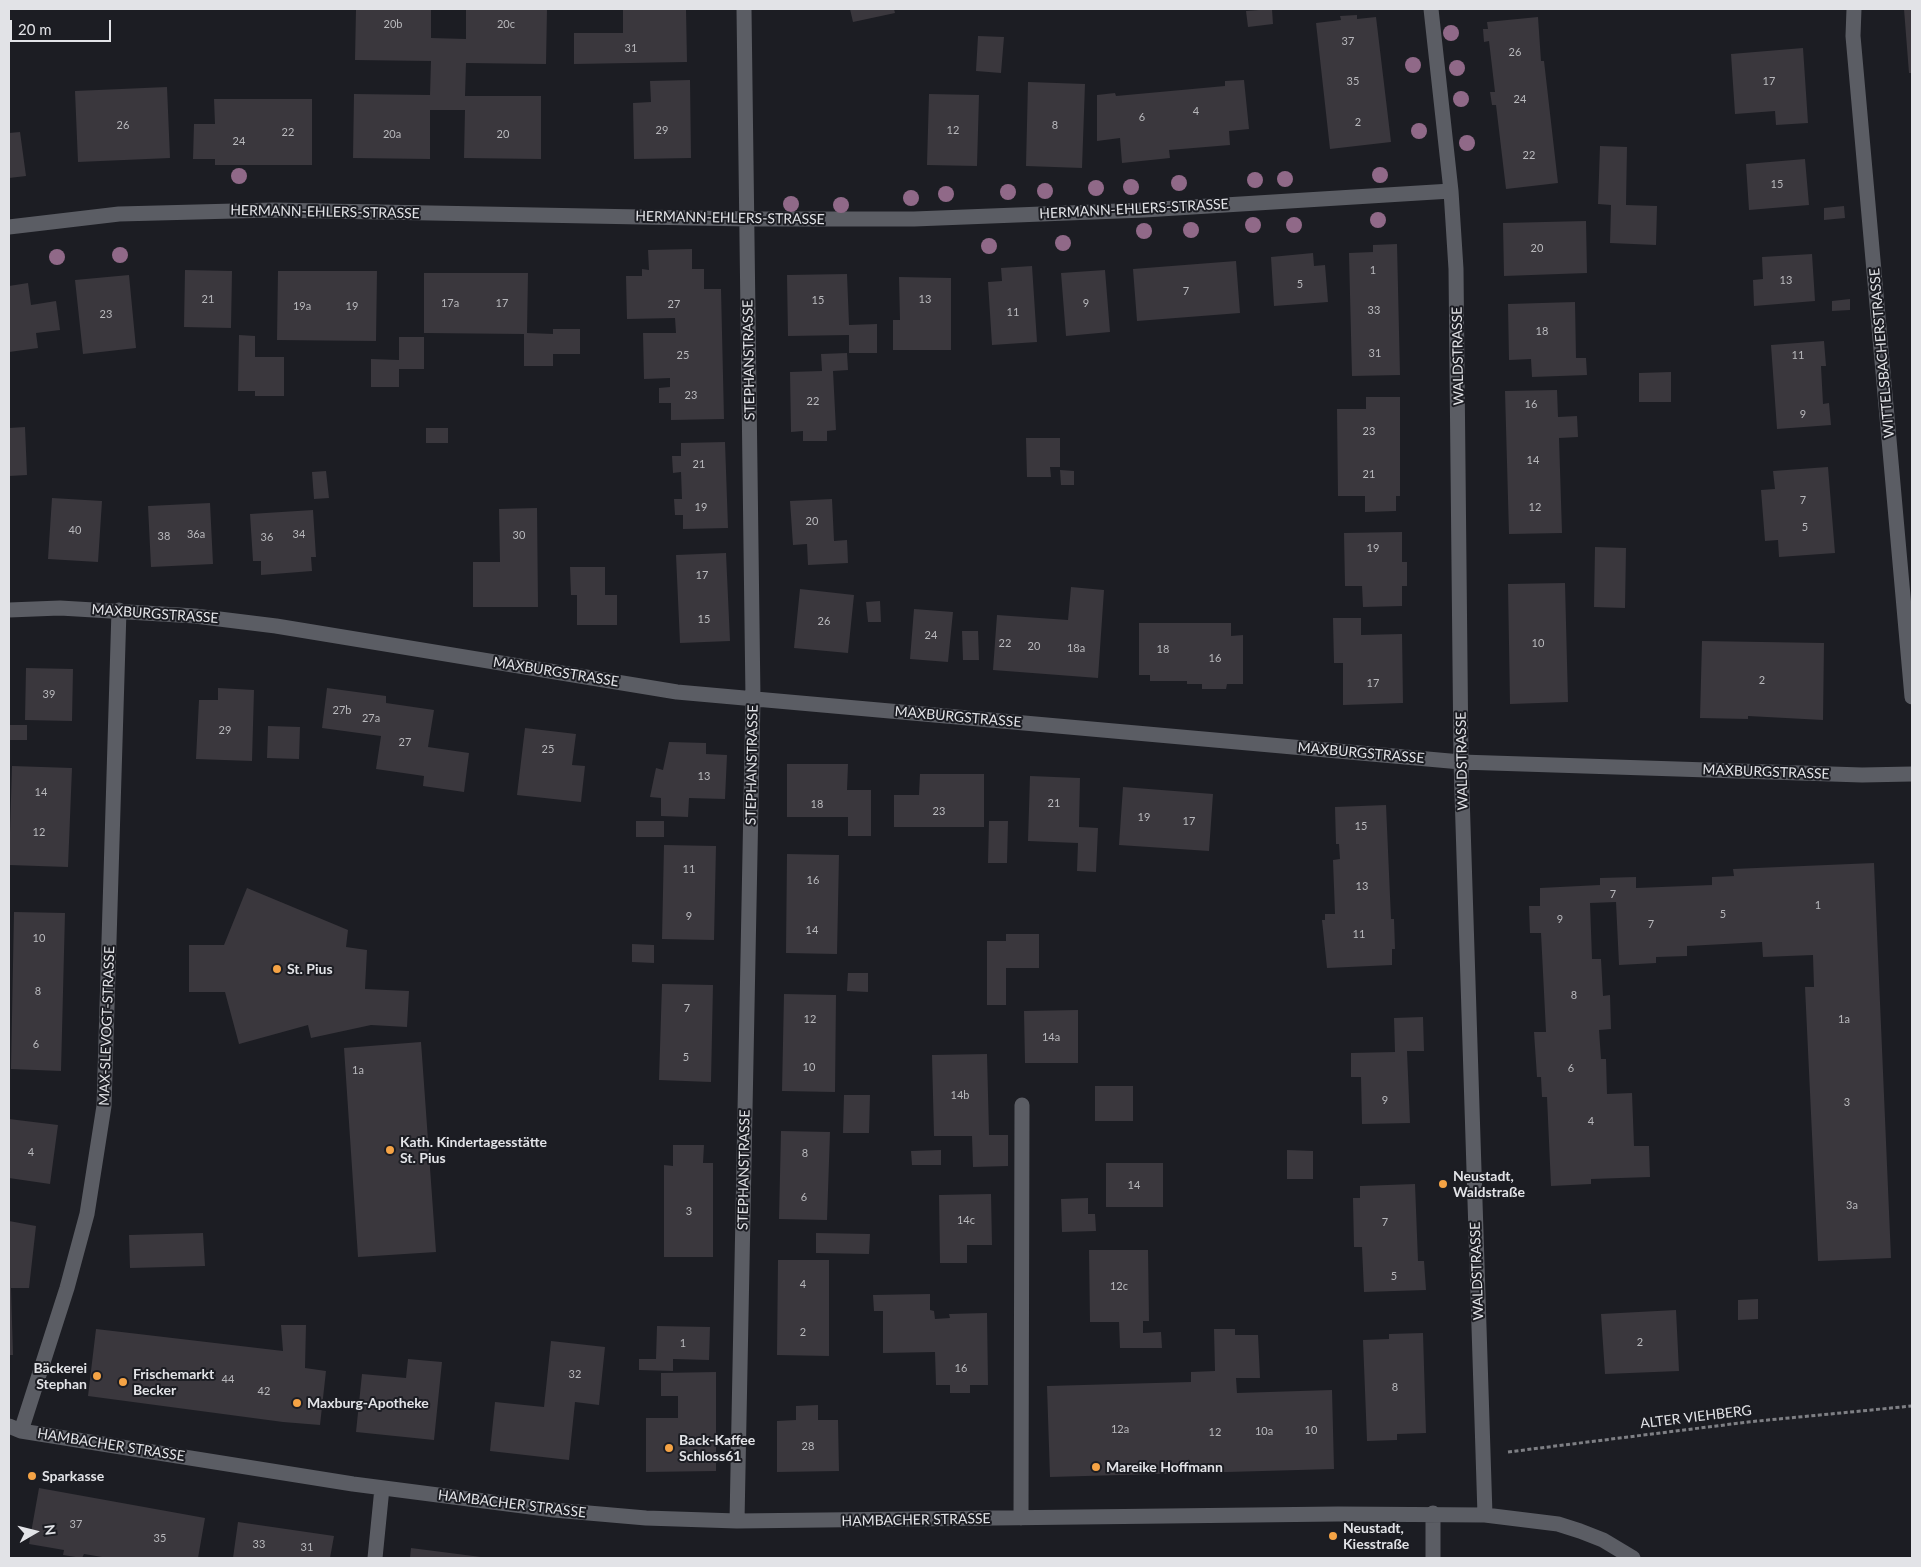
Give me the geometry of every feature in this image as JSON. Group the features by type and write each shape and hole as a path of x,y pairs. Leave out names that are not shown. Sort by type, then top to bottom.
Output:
{"street":[{"name":"STEPHANSTRASSE","path":"737,1521 753,699 744,9"},
{"name":"WALDSTRASSE","path":"1432,9 1451,191 1456,269 1459,391 1461,762 1484,1515"},
{"name":"WITTELSBACHERSTRASSE","path":"1854,9 1854,36 1912,697"},
{"name":"HERMANN-EHLERS-STRASSE","path":"9,227 119,214 273,210 747,219 934,218 1144,210 1451,191"},
{"name":"MAXBURGSTRASSE","path":"9,610 60,608 195,616 276,626 630,684 753,699 1461,762 1853,775 1912,774"},
{"name":"MAX-SLEVOGT-STRASSE","path":"15,1429 67,1288 87,1214 104,1106 119,610"},
{"path":"1021,1518 1022,1105"},
{"name":"HAMBACHER STRASSE","path":"15,1429 382,1488 563,1511 646,1518 737,1521 1433,1513 1484,1515 1558,1524 1580,1530 1603,1540 1633,1558"},
{"path":"375,1558 382,1488"},
{"path":"1433,1513 1433,1558"}],"path":[{"name":"ALTER VIEHBERG","path":"1483,1456 1748,1422 1912,1406"}],"building":[{"path":"356,9 431,9 431,38 466,39 466,9 547,9 546,64 466,63 465,96 541,96 541,159 464,158 465,110 430,110 430,159 353,158 354,94 430,95 431,61 355,60"},
{"path":"623,9 686,9 687,62 574,64 574,33 623,33"},
{"path":"850,9 894,9 895,13 853,22"},
{"path":"1272,9 1273,24 1248,27 1246,11"},
{"path":"1904,9 1912,9 1912,73 1909,73"},
{"path":"1357,15 1357,19 1376,17 1391,142 1330,149 1316,23 1341,20 1340,16"},
{"path":"1538,17 1541,61 1544,61 1558,183 1506,189 1496,105 1492,105 1490,92 1495,92 1489,41 1484,42 1483,29 1488,29 1487,22"},
{"path":"978,36 1004,37 1001,73 976,71"},
{"path":"1803,48 1808,123 1776,125 1775,111 1735,114 1731,54"},
{"path":"690,80 691,158 634,159 633,103 651,102 650,81"},
{"path":"1244,80 1249,129 1229,131 1230,145 1169,150 1170,158 1122,163 1120,138 1097,141 1097,95 1115,93 1116,96 1225,86 1225,81"},
{"path":"1028,82 1085,84 1082,168 1026,166"},
{"path":"167,87 170,158 78,162 75,91"},
{"path":"929,94 979,95 977,166 927,165"},
{"path":"214,99 312,99 312,165 215,165 215,159 193,159 194,124 215,124"},
{"path":"20,132 26,176 9,178 9,133"},
{"path":"1600,146 1627,147 1626,205 1657,206 1656,245 1610,243 1611,205 1598,204"},
{"path":"1805,159 1809,205 1749,210 1746,164"},
{"path":"1844,206 1845,218 1824,220 1824,208"},
{"path":"1586,221 1587,273 1504,276 1503,223"},
{"path":"1397,244 1400,375 1352,376 1349,253 1373,252 1373,245"},
{"path":"692,249 692,269 704,269 704,289 721,289 724,419 671,420 671,403 659,403 659,388 670,387 670,378 644,379 643,333 676,333 675,318 627,319 626,276 642,276 642,269 649,270 648,250"},
{"path":"1313,253 1314,266 1325,265 1328,302 1274,306 1271,257"},
{"path":"1812,254 1815,301 1754,306 1753,280 1763,279 1762,257"},
{"path":"1236,261 1240,313 1137,321 1133,269"},
{"path":"1032,266 1037,342 992,345 988,282 1002,281 1001,268"},
{"path":"185,270 232,271 231,328 184,327"},
{"path":"1105,270 1110,332 1066,336 1061,273"},
{"path":"278,271 377,271 376,341 277,340"},
{"path":"424,273 528,273 527,333 553,334 553,329 580,329 580,354 553,354 553,366 524,366 524,334 424,333"},
{"path":"847,274 849,325 877,324 877,353 849,353 849,335 788,336 787,275"},
{"path":"129,275 136,348 83,354 75,280"},
{"path":"899,277 951,278 951,350 893,350 893,320 900,320"},
{"path":"28,283 31,305 56,301 60,330 36,333 38,348 9,352 9,286"},
{"path":"1850,299 1850,310 1832,311 1832,301"},
{"path":"1575,302 1576,358 1586,358 1587,375 1532,377 1531,359 1509,360 1508,304"},
{"path":"239,335 255,336 255,357 284,357 284,396 255,396 255,391 238,391"},
{"path":"399,337 424,337 424,369 399,369 399,387 371,387 371,359 399,360"},
{"path":"1824,341 1826,366 1821,366 1823,404 1829,403 1831,425 1777,429 1771,345"},
{"path":"847,353 848,370 833,371 836,430 827,431 827,441 803,441 803,431 791,432 790,372 822,371 821,354"},
{"path":"1671,372 1671,402 1639,402 1639,373"},
{"path":"1557,390 1558,417 1577,416 1578,437 1559,438 1562,533 1509,534 1505,391"},
{"path":"1366,397 1400,397 1400,496 1396,496 1396,511 1365,512 1365,496 1338,496 1337,409 1366,409"},
{"path":"25,427 27,475 9,476 9,428"},
{"path":"426,428 448,428 448,443 426,443"},
{"path":"1026,438 1060,438 1060,467 1050,467 1051,477 1027,477"},
{"path":"725,442 728,528 683,529 683,515 675,515 674,499 682,499 681,472 673,473 672,456 681,456 681,443"},
{"path":"1828,467 1835,553 1779,557 1778,540 1765,541 1761,490 1775,489 1773,471"},
{"path":"1060,470 1074,471 1074,485 1061,485"},
{"path":"326,471 329,498 314,499 312,472"},
{"path":"52,498 102,501 98,562 48,559"},
{"path":"832,499 834,541 847,540 848,563 808,565 807,544 793,545 790,501"},
{"path":"210,503 213,564 151,567 148,506"},
{"path":"537,508 538,607 473,607 473,562 500,562 499,509"},
{"path":"313,510 316,557 311,557 312,571 261,575 261,561 253,561 250,514"},
{"path":"1402,532 1402,562 1407,562 1407,586 1402,586 1402,606 1363,607 1362,586 1345,586 1344,533"},
{"path":"1595,547 1626,548 1625,608 1594,607"},
{"path":"726,553 730,641 680,643 676,555"},
{"path":"570,567 605,567 605,595 617,595 617,625 577,625 577,595 571,595"},
{"path":"1565,583 1568,702 1510,704 1508,584"},
{"path":"1071,587 1104,590 1098,678 993,670 997,615 1068,620"},
{"path":"800,589 854,595 848,653 794,648"},
{"path":"880,601 881,622 868,622 866,602"},
{"path":"914,609 953,612 948,662 910,659"},
{"path":"1333,618 1361,618 1361,635 1402,634 1403,703 1343,705 1343,663 1334,663"},
{"path":"1139,623 1231,623 1231,636 1243,635 1243,684 1227,684 1226,689 1202,689 1202,684 1187,684 1187,681 1150,681 1150,675 1139,675"},
{"path":"962,631 978,631 979,660 963,660"},
{"path":"1702,641 1824,643 1823,720 1748,716 1748,719 1700,718"},
{"path":"26,668 73,669 72,721 25,720"},
{"path":"218,688 254,690 252,761 196,759 199,700 218,700"},
{"path":"327,688 386,696 386,703 434,710 428,747 469,753 464,792 423,786 424,776 376,769 381,736 322,728"},
{"path":"9,725 27,725 27,740 9,740"},
{"path":"268,726 300,727 299,759 267,758"},
{"path":"525,728 576,734 572,765 585,766 581,802 517,795"},
{"path":"669,742 706,743 706,754 727,755 725,799 689,798 688,817 661,816 661,798 650,797 656,768 663,770"},
{"path":"787,764 848,764 847,790 871,790 871,836 848,836 848,817 787,817"},
{"path":"12,766 72,768 68,867 9,865"},
{"path":"920,774 984,774 984,827 894,827 894,795 919,795"},
{"path":"1030,776 1080,778 1079,827 1098,828 1096,872 1077,871 1078,843 1028,841"},
{"path":"1123,787 1213,794 1209,851 1119,845"},
{"path":"1386,805 1391,919 1394,919 1395,949 1392,949 1392,965 1327,968 1322,920 1325,920 1325,914 1335,914 1333,860 1340,859 1339,844 1336,844 1335,807"},
{"path":"636,821 664,821 664,837 636,837"},
{"path":"989,821 1008,821 1007,863 988,863"},
{"path":"664,845 716,846 714,940 662,939"},
{"path":"787,854 839,855 837,954 786,953"},
{"path":"1874,863 1891,1258 1818,1261 1805,987 1814,987 1813,955 1763,957 1762,942 1687,946 1687,956 1656,957 1656,963 1619,965 1616,902 1590,903 1592,959 1601,959 1603,996 1610,995 1611,1029 1599,1030 1601,1059 1606,1059 1607,1094 1632,1093 1634,1146 1649,1146 1650,1177 1591,1179 1591,1184 1551,1186 1547,1097 1542,1097 1541,1077 1537,1077 1534,1032 1546,1032 1541,933 1530,933 1529,906 1540,906 1540,888 1600,885 1600,878 1636,877 1636,888 1712,885 1712,877 1734,876 1733,869"},
{"name":"St. Pius","path":"247,888 348,930 346,947 367,950 365,989 409,991 407,1027 371,1025 311,1038 308,1025 239,1044 225,992 189,992 189,945 224,945"},
{"path":"14,912 65,913 61,1071 11,1069"},
{"path":"1006,934 1039,934 1039,968 1006,968 1006,1005 987,1005 987,941 1006,941"},
{"path":"632,944 654,945 654,963 632,962"},
{"path":"848,973 868,973 868,992 847,991"},
{"path":"662,984 713,985 711,1082 659,1080"},
{"path":"784,994 836,995 835,1092 782,1091"},
{"path":"1078,1010 1078,1063 1025,1063 1024,1011"},
{"path":"1423,1017 1424,1051 1407,1051 1410,1123 1362,1124 1361,1077 1351,1077 1351,1053 1395,1052 1394,1018"},
{"name":"Kath. Kindertagesstätte St. Pius","path":"421,1042 436,1252 358,1257 344,1048"},
{"path":"987,1054 989,1135 1008,1135 1008,1166 973,1167 972,1136 934,1136 932,1055"},
{"path":"1095,1086 1133,1086 1133,1121 1095,1121"},
{"path":"844,1095 870,1095 869,1133 843,1133"},
{"path":"9,1119 58,1125 50,1184 9,1178"},
{"path":"781,1131 830,1132 827,1220 779,1219"},
{"path":"673,1145 704,1145 703,1163 713,1163 713,1257 664,1257 664,1165 673,1166"},
{"path":"941,1150 941,1165 912,1165 911,1151"},
{"path":"1287,1150 1313,1151 1313,1179 1287,1179"},
{"path":"1106,1163 1163,1163 1163,1207 1106,1207"},
{"path":"1415,1184 1418,1261 1424,1261 1426,1290 1364,1292 1362,1247 1354,1247 1353,1198 1360,1198 1360,1186"},
{"path":"991,1194 992,1245 967,1245 967,1263 940,1263 939,1195"},
{"path":"1088,1198 1088,1214 1095,1214 1096,1231 1062,1232 1061,1199"},
{"path":"9,1221 36,1226 29,1288 11,1288 13,1355 9,1355"},
{"path":"203,1233 205,1266 130,1268 129,1235"},
{"path":"816,1233 870,1234 869,1254 816,1253"},
{"path":"1089,1250 1148,1250 1149,1321 1143,1321 1143,1333 1161,1332 1162,1348 1120,1348 1119,1322 1090,1322"},
{"path":"778,1260 829,1260 829,1356 777,1355"},
{"path":"930,1294 930,1310 934,1311 935,1319 950,1318 949,1314 987,1313 988,1385 970,1385 970,1393 950,1393 950,1385 936,1385 935,1352 883,1353 883,1311 874,1311 873,1295"},
{"path":"1758,1299 1758,1319 1738,1320 1738,1300"},
{"path":"1676,1310 1679,1371 1605,1374 1601,1314"},
{"path":"281,1325 306,1325 305,1368 326,1371 320,1425 283,1422 88,1396 96,1329 283,1351"},
{"path":"657,1326 710,1327 709,1360 673,1359 673,1371 639,1370 639,1359 656,1359"},
{"path":"1214,1329 1235,1329 1235,1335 1258,1335 1260,1378 1236,1378 1237,1393 1332,1390 1334,1469 1050,1477 1047,1386 1191,1382 1191,1372 1215,1371"},
{"path":"1423,1333 1426,1433 1397,1434 1397,1440 1367,1441 1363,1340 1389,1339 1389,1334"},
{"path":"551,1341 605,1347 599,1405 575,1402 569,1460 490,1451 495,1402 544,1407"},
{"path":"408,1359 442,1362 434,1440 356,1432 362,1374 406,1378"},
{"path":"716,1372 716,1471 646,1472 646,1418 678,1418 678,1396 661,1396 661,1373"},
{"path":"818,1405 818,1420 838,1420 839,1471 777,1472 777,1421 796,1420 796,1406"},
{"path":"39,1488 205,1518 198,1558 108,1558 84,1554 82,1558 63,1555 64,1550 29,1544"},
{"path":"238,1522 334,1536 330,1558 233,1558"},
{"path":"411,1548 481,1557 481,1558 410,1558"}],"place":[{"name":"St. Pius","path":"277,969"},
{"name":"Kath. Kindertagesstätte St. Pius","path":"390,1150"},
{"name":"Neustadt, Waldstraße","path":"1443,1184"},
{"name":"Bäckerei Stephan","path":"97,1376"},
{"name":"Frischemarkt Becker","path":"123,1382"},
{"name":"Maxburg-Apotheke","path":"297,1403"},
{"name":"Back-Kaffee Schloss61","path":"669,1448"},
{"name":"Mareike Hoffmann","path":"1096,1467"},
{"name":"Sparkasse","path":"32,1476"},
{"name":"Neustadt, Kiesstraße","path":"1333,1536"}]}
